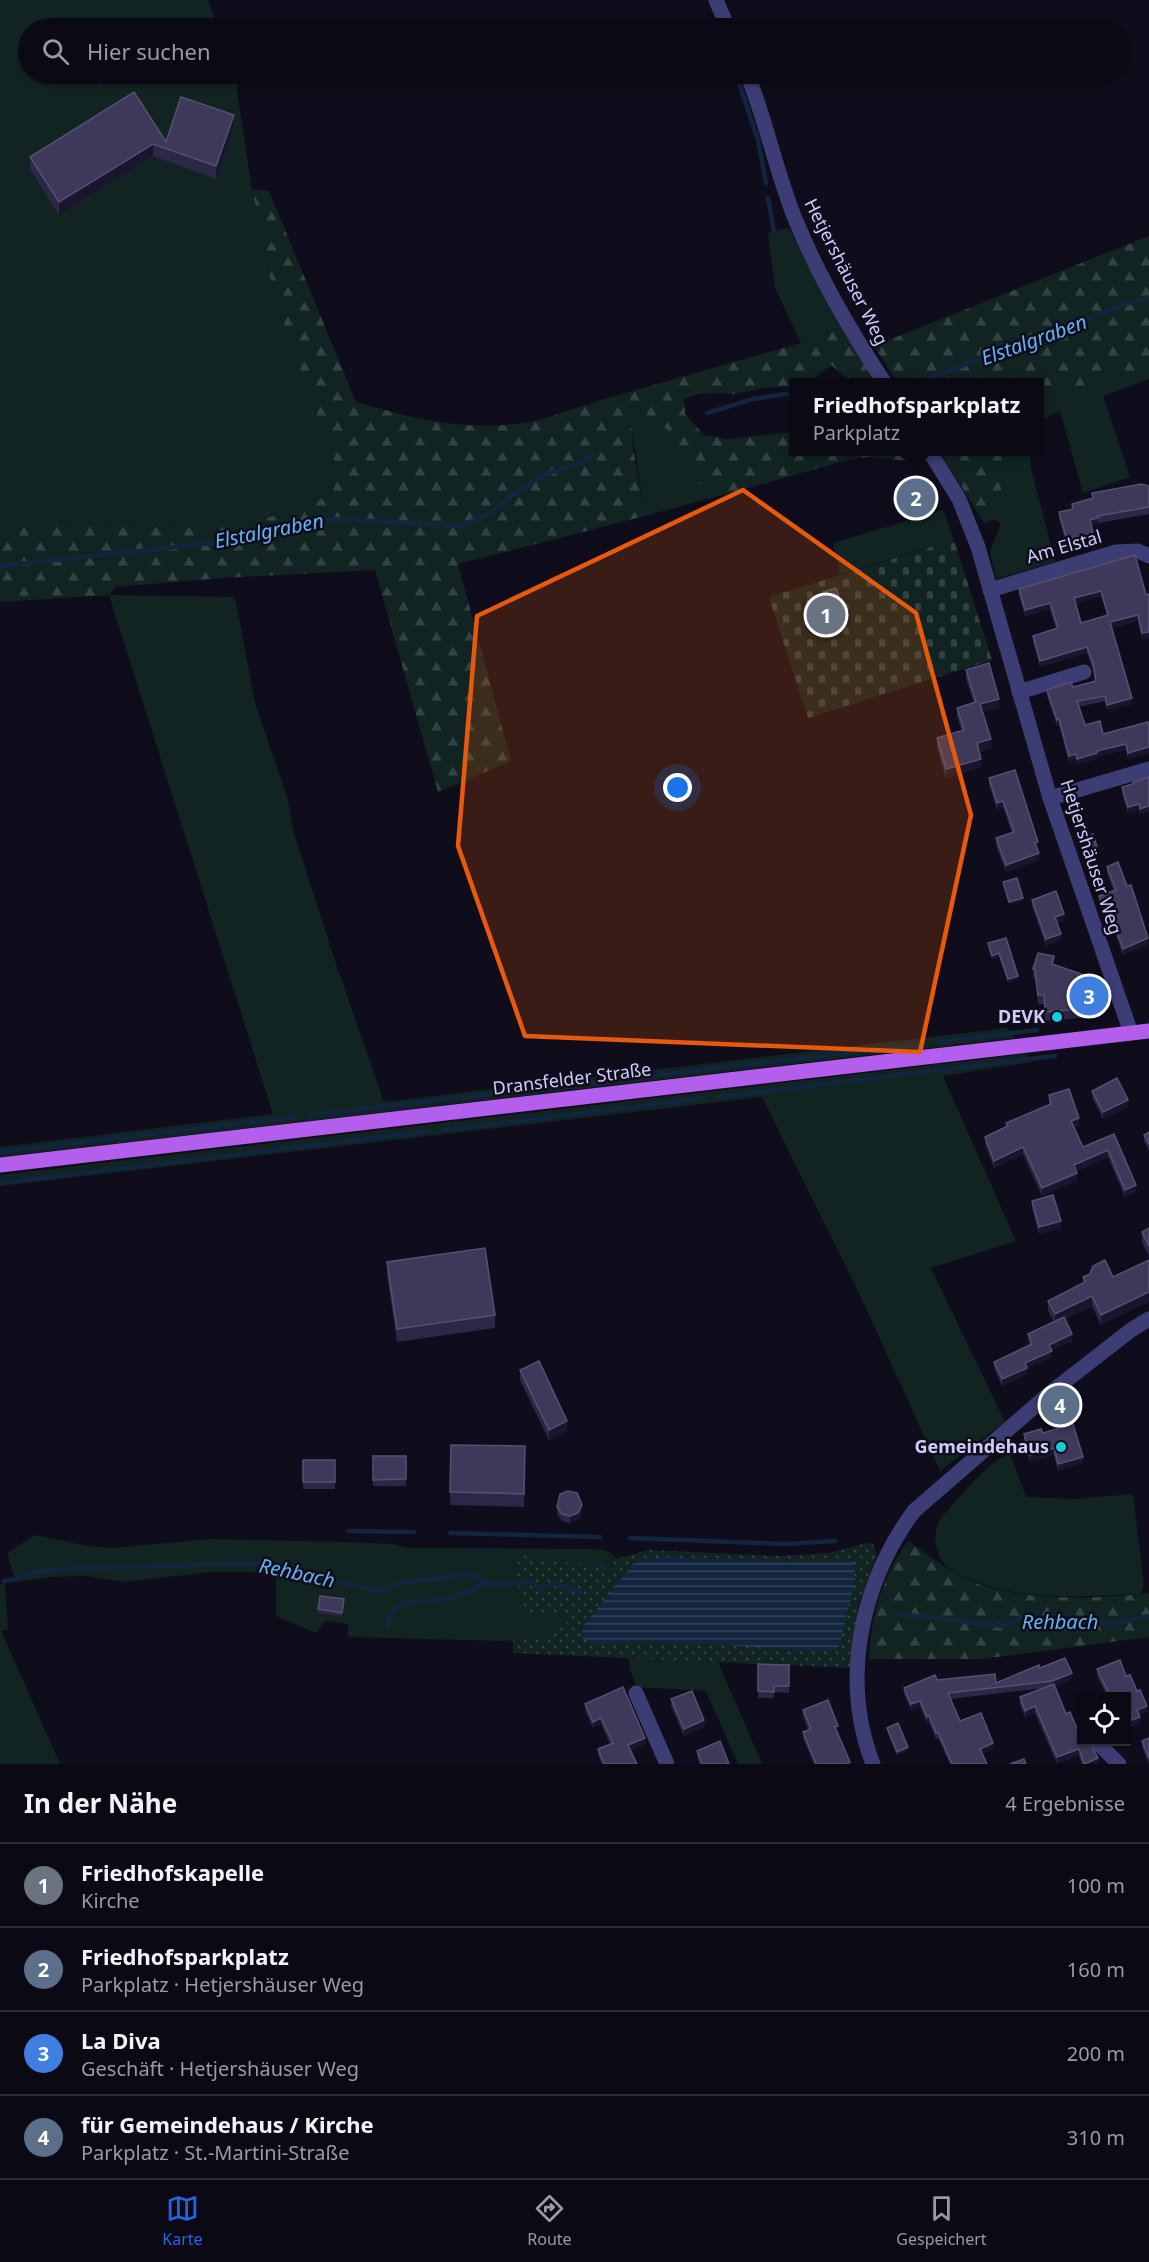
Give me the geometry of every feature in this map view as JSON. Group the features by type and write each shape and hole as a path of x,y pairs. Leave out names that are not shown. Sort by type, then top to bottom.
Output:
{"main road":[{"name":"Dransfelder Straße","path":"0,1166 1149,1031"}],"street":[{"path":"716,0 724,18"},
{"name":"Hetjershäuser Weg","path":"751,84 795,221 829,288 882,378"},
{"name":"Hetjershäuser Weg","path":"932,456 968,519 1050,798 1131,1033"},
{"name":"Am Elstal","path":"990,590 1116,552 1138,551 1149,555"},
{"path":"1019,692 1084,672"},
{"path":"1050,798 1149,769"},
{"path":"873,1764 860,1720 857,1691 858,1662 870,1596 898,1533 914,1511 1050,1393 1131,1330 1149,1319"},
{"path":"636,1693 667,1764"},
{"path":"1101,1746 1119,1764"}],"highlighted area":[{"path":"743,490 916,613 971,815 920,1052 525,1036 458,846 477,616"}],"green space":[{"path":"0,0 208,0 214,18 18,18 18,84 238,84 252,189 275,301 335,463 332,495 270,517 186,528 57,522 0,528"},
{"path":"252,189 269,191 356,402 444,423 488,426 535,421 579,407 603,403 623,410 630,421 645,516 458,564 511,761 438,792 375,570 222,578 116,587 109,595 0,602 0,528 57,522 186,528 270,517 332,495 335,463 275,301"},
{"path":"789,228 841,328 801,343 775,288 768,232"},
{"path":"1149,236 1149,367 1044,400 1044,378 894,378 874,346"},
{"path":"841,328 873,378 847,378 831,365 815,378 789,378 789,386 763,388 734,394 701,393 684,399 685,414 704,435 728,439 789,432 789,456 900,456 908,461 868,457 847,460 723,495 695,481 685,468 672,434 657,421 615,396 801,343"},
{"path":"1149,367 1149,379 1103,396 1130,477 1083,493 1060,411 1044,419 1044,400"},
{"path":"615,396 657,421 672,434 685,468 695,481 723,495 645,516 631,423 618,409 609,405 590,403"},
{"path":"942,456 1009,456 994,519 984,523"},
{"path":"1009,456 1030,456 1031,468 1055,562 996,579 990,552 1001,523 994,519"},
{"path":"943,510 954,540 840,574 833,543"},
{"path":"954,540 992,660 808,718 769,597"},
{"path":"109,595 235,597 255,703 288,800 293,830 335,961 384,1102 1007,1028 1014,1038 0,1157 0,1147 273,1114"},
{"path":"1027,1054 1032,1062 943,1076 1016,1241 931,1268 1005,1422 940,1471 858,1291 762,1097 0,1186 0,1175"},
{"path":"1010,1453 1026,1497 1074,1499 1133,1494 1144,1585 1141,1594 1051,1596 1007,1591 965,1577 944,1563 939,1555 935,1538 940,1520 984,1471"},
{"path":"35,1535 88,1546 112,1548 212,1539 393,1544 409,1548 588,1549 607,1551 616,1559 607,1574 536,1561 530,1555 517,1575 523,1610 532,1615 558,1613 572,1619 548,1638 502,1641 348,1637 348,1624 325,1621 316,1633 276,1616 276,1575 251,1572 211,1572 124,1582 86,1576 51,1577 16,1582 7,1553"},
{"path":"908,1541 960,1575 997,1590 1063,1597 1109,1597 1149,1593 1149,1637 982,1659 869,1659 872,1627 880,1597 899,1554"},
{"path":"867,1543 873,1544 877,1555 859,1602 850,1668 513,1653 513,1640 548,1638 572,1619 557,1613 531,1615 523,1610 517,1575 519,1556 530,1555 536,1561 596,1564 607,1574 616,1559 648,1550 780,1556 829,1553"},
{"path":"5,1583 8,1630 1,1630 60,1764 0,1764 0,1584"},
{"path":"629,1658 718,1662 762,1764 738,1764 706,1691 637,1687 630,1670"}],"water":[{"path":"664,1557 791,1562 854,1561 855,1581 838,1650 642,1642 594,1644 583,1639 584,1625 634,1563"}],"building":[{"path":"134,92 166,142 181,97 234,115 216,166 153,144 59,202 30,157"},
{"path":"1141,484 1149,486 1149,507 1098,516 1090,520 1093,533 1067,540 1059,512 1073,509 1072,504 1093,498 1092,493"},
{"path":"1135,555 1146,595 1149,594 1149,632 1142,633 1138,615 1110,622 1132,698 1107,705 1105,696 1077,701 1085,725 1100,721 1103,734 1148,722 1149,747 1128,753 1126,744 1077,759 1076,754 1069,756 1059,719 1057,720 1047,690 1071,682 1073,687 1096,681 1093,664 1087,647 1040,661 1033,636 1058,628 1050,603 1025,610 1019,589","holes":["1101,591 1108,615 1081,623 1074,598"]},
{"path":"836,588 845,615 815,625 807,601 824,596 823,592"},
{"path":"989,663 999,699 980,704 991,739 977,743 981,759 946,769 937,738 964,730 957,708 976,702 966,670"},
{"path":"1015,770 1038,842 1035,843 1039,853 1006,865 996,838 1014,832 1003,801 997,803 989,778"},
{"path":"1149,777 1149,806 1140,809 1139,804 1128,807 1122,787"},
{"path":"1093,834 1097,847 1085,851 1081,838"},
{"path":"1118,862 1127,886 1131,885 1148,938 1123,949 1109,910 1105,912 1099,896 1116,890 1107,867"},
{"path":"1017,878 1023,898 1009,902 1003,882"},
{"path":"1056,891 1064,914 1055,917 1061,934 1046,939 1032,900"},
{"path":"1006,938 1018,976 1008,979 999,953 992,956 988,943"},
{"path":"1038,953 1054,956 1052,964 1096,979 1098,1003 1091,1004 1091,1008 1045,1012 1044,995 1038,995 1035,969 1033,969"},
{"path":"1117,1078 1128,1100 1103,1112 1092,1091"},
{"path":"1069,1089 1079,1118 1071,1121 1083,1147 1114,1134 1136,1185 1125,1190 1108,1150 1074,1165 1077,1173 1042,1188 1023,1147 994,1161 985,1137 1008,1126 1006,1123 1051,1104 1049,1095"},
{"path":"1149,1132 1149,1144 1144,1135"},
{"path":"1053,1195 1061,1221 1039,1227 1032,1201"},
{"path":"1149,1228 1149,1246 1142,1232"},
{"path":"485,1248 495,1315 397,1329 387,1262"},
{"path":"1105,1260 1113,1277 1149,1260 1149,1292 1101,1315 1092,1296 1055,1314 1048,1301 1085,1282 1083,1277 1090,1274 1093,1266"},
{"path":"1064,1317 1072,1334 1049,1345 1052,1351 1025,1363 1027,1368 1002,1379 994,1362 1032,1344 1028,1334"},
{"path":"539,1361 567,1421 549,1430 520,1370"},
{"path":"1073,1424 1083,1457 1058,1464 1054,1448 1030,1455 1024,1434 1041,1429 1043,1433"},
{"path":"451,1445 525,1446 524,1494 450,1492"},
{"path":"373,1456 406,1456 406,1479 373,1480"},
{"path":"303,1460 335,1460 335,1482 303,1482"},
{"path":"568,1491 577,1493 582,1505 578,1513 570,1516 562,1514 557,1507 560,1494"},
{"path":"320,1596 344,1599 342,1613 318,1609"},
{"path":"1065,1658 1072,1673 1052,1681 948,1693 960,1721 981,1713 993,1743 980,1749 987,1764 952,1764 938,1732 936,1733 920,1701 911,1704 904,1688 935,1675 937,1680 995,1674 996,1683 1039,1665 1040,1668"},
{"path":"1120,1660 1126,1676 1130,1675 1147,1706 1137,1710 1140,1717 1131,1720 1131,1692 1108,1692 1097,1669"},
{"path":"758,1664 789,1665 789,1686 774,1686 774,1692 758,1691"},
{"path":"1054,1684 1066,1714 1070,1712 1077,1728 1077,1746 1092,1746 1098,1758 1084,1764 1079,1749 1057,1757 1035,1706 1025,1711 1020,1697"},
{"path":"623,1687 645,1738 628,1745 637,1764 604,1764 598,1749 613,1743 601,1718 593,1722 585,1704"},
{"path":"692,1691 704,1720 684,1729 671,1699"},
{"path":"828,1700 838,1726 835,1727 850,1762 845,1764 816,1764 803,1732 811,1729 803,1710"},
{"path":"898,1723 908,1747 897,1752 887,1728"},
{"path":"1149,1738 1149,1758 1142,1741"},
{"path":"720,1741 729,1764 702,1764 697,1751"},
{"path":"1024,1759 1026,1764 1010,1764"}],"waterway":[{"path":"740,86 758,140 766,183"},
{"path":"768,198 774,231"},
{"name":"Elstalgraben","path":"931,378 1134,301 1149,298"},
{"name":"Elstalgraben","path":"707,413 753,399 789,394"},
{"name":"Elstalgraben","path":"0,566 241,540 289,524 332,519 461,526 493,512 507,499 545,474 573,466 593,456"},
{"path":"938,1042 1037,1030"},
{"path":"310,1115 923,1044"},
{"path":"718,1097 1055,1056"},
{"path":"444,1130 705,1098"},
{"path":"0,1152 294,1117"},
{"path":"0,1183 430,1131"},
{"path":"348,1531 414,1532"},
{"path":"450,1533 600,1537"},
{"path":"630,1538 786,1544 835,1541"},
{"name":"Rehbach","path":"3,1581 17,1579 33,1572 81,1568 264,1563 375,1590 391,1589 401,1582 447,1578 466,1573 490,1585 531,1582 541,1589 553,1584 582,1593"},
{"path":"600,1564 603,1569"},
{"path":"388,1626 392,1613 402,1603 456,1596 484,1582"},
{"name":"Rehbach","path":"899,1614 1002,1626 1021,1618 1116,1623 1149,1616"}],"place":[{"name":"Friedhofsparkplatz","path":"916,498"},
{"name":"Friedhofskapelle","path":"826,615"},
{"name":"La Diva","path":"1089,996"},
{"name":"DEVK","path":"1057,1017"},
{"name":"für Gemeindehaus / Kirche","path":"1060,1405"},
{"name":"Gemeindehaus","path":"1061,1447"}]}
